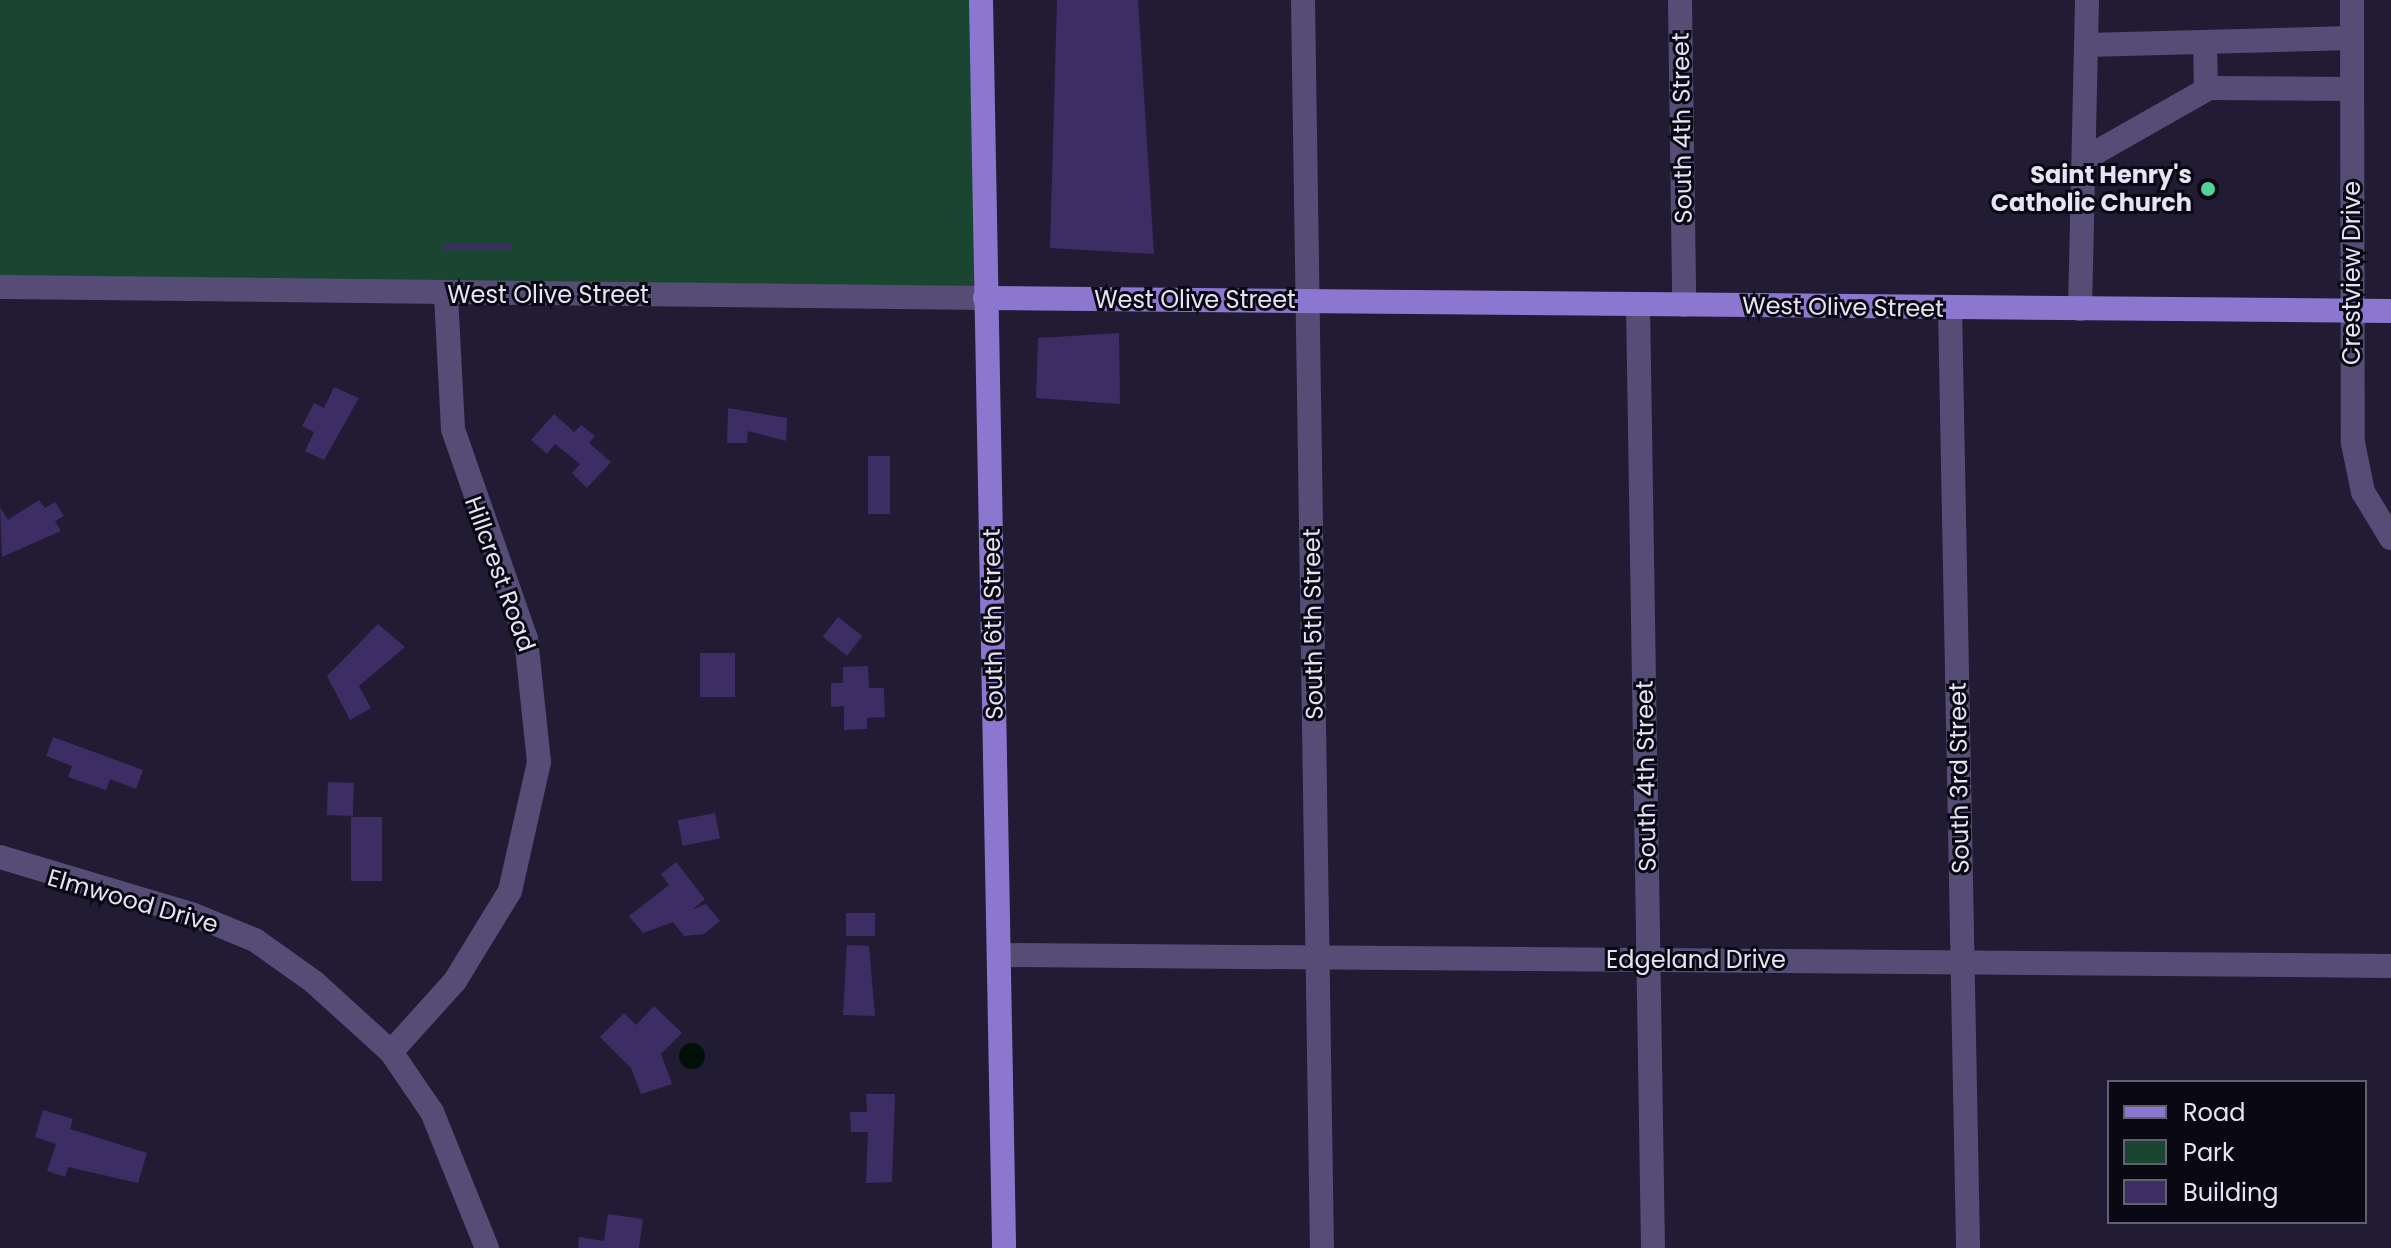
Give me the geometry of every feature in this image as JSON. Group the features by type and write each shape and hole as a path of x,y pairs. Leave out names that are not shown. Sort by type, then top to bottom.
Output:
{"main road":[{"name":"South 6th Street","path":"981,0 1004,1248"},
{"name":"West Olive Street","path":"985,298 2391,311"}],"street":[{"name":"South 5th Street","path":"1303,0 1322,1248"},
{"name":"South 4th Street","path":"1680,0 1684,305"},
{"path":"2080,309 2086,158 2087,0"},
{"name":"Crestview Drive","path":"2352,0 2353,443 2363,492 2391,538"},
{"path":"2086,45 2352,38"},
{"path":"2205,42 2206,89"},
{"path":"2086,158 2206,89 2352,89"},
{"name":"West Olive Street","path":"0,287 985,298"},
{"name":"Hillcrest Road","path":"391,1052 455,981 510,891 539,762 526,639 453,429 446,294"},
{"name":"South 4th Street","path":"1638,304 1653,1248"},
{"name":"South 3rd Street","path":"1950,308 1968,1248"},
{"name":"Elmwood Drive","path":"0,857 255,940 391,1052 455,1156 487,1248"},
{"name":"Edgeland Drive","path":"1001,955 2391,966"}],"green space":[{"path":"0,0 974,0 974,287 0,287"}],"shaded area":[{"path":"692,1043 701,1047 705,1056 701,1065 692,1069 683,1065 679,1056 683,1047"}],"building":[{"path":"1057,0 1138,0 1154,254 1050,248"},
{"path":"443,243 512,243 512,250 443,250"},
{"path":"1119,333 1120,404 1036,398 1038,338"},
{"path":"334,387 359,398 324,460 305,451 314,432 302,426 314,403 324,408"},
{"path":"728,408 787,418 786,441 748,431 747,443 727,443"},
{"path":"554,414 574,432 581,425 595,436 589,443 611,462 587,488 572,473 580,464 555,444 547,454 531,440"},
{"path":"868,456 890,456 890,514 868,514"},
{"path":"39,500 45,508 55,502 64,516 55,521 61,531 2,557 0,507 8,520"},
{"path":"838,617 862,636 847,656 823,637"},
{"path":"378,624 405,647 359,686 371,708 350,720 327,676"},
{"path":"700,653 735,653 735,697 700,697"},
{"path":"868,666 869,688 884,688 885,717 867,718 867,729 844,730 844,706 831,707 831,683 843,683 843,667"},
{"path":"53,737 143,770 136,789 110,779 106,790 68,777 72,766 46,756"},
{"path":"328,782 354,783 353,816 327,815"},
{"path":"715,813 720,839 683,846 678,820"},
{"path":"351,817 382,817 382,881 351,881"},
{"path":"676,862 705,899 692,910 706,904 720,921 704,934 684,936 673,922 643,933 629,916 669,885 661,874"},
{"path":"846,913 875,913 875,936 846,936"},
{"path":"847,945 869,946 875,1016 843,1015"},
{"path":"654,1006 682,1033 661,1054 672,1084 641,1094 631,1068 600,1037 624,1013 636,1025"},
{"path":"866,1094 895,1094 892,1182 866,1183 868,1132 851,1132 850,1112 867,1112"},
{"path":"43,1110 73,1119 70,1129 147,1153 138,1183 68,1167 65,1177 47,1171 56,1144 35,1137"},
{"path":"608,1214 643,1219 639,1248 578,1248 579,1237 604,1241"}],"place":[{"name":"Saint Henry's Catholic Church","path":"2208,189"}]}
